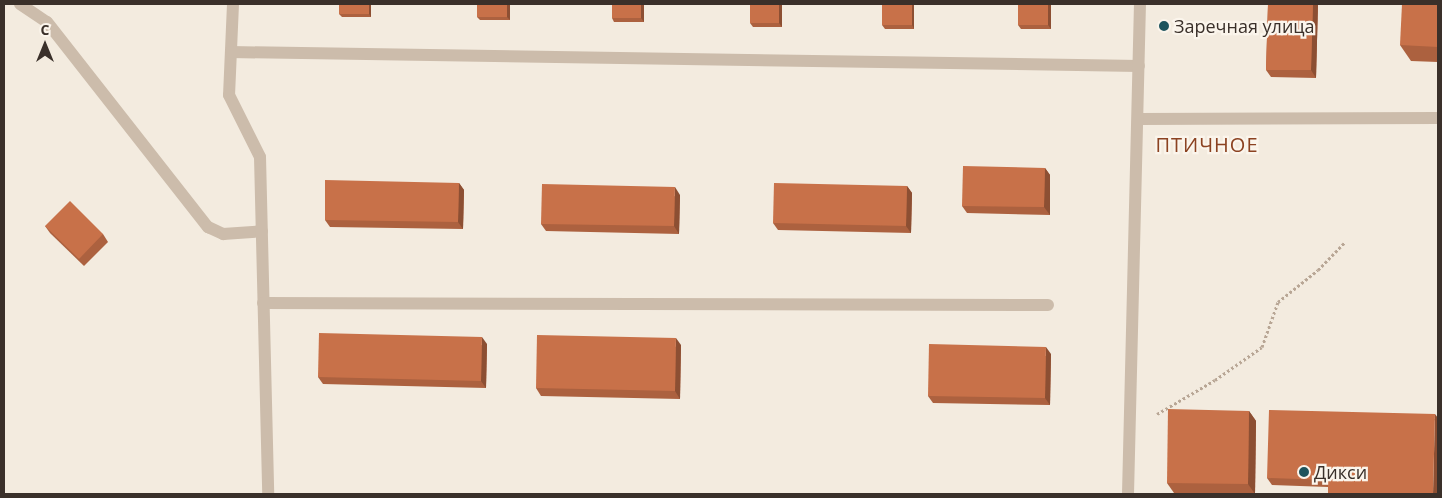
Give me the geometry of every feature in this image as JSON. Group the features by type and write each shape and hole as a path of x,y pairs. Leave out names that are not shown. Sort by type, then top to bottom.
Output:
{"street":[{"path":"20,4 47,22 208,227 223,234 262,231"},
{"path":"233,4 229,96 260,157 268,494"},
{"path":"1128,494 1139,119 1140,4"},
{"path":"231,52 1140,66"},
{"path":"1139,119 1438,118"},
{"path":"263,303 1048,304"}],"path":[{"path":"1157,414 1215,380 1262,347 1278,302 1318,270 1346,241"}],"building":[{"path":"339,4 369,4 369,14 339,14"},
{"path":"477,4 507,4 507,17 477,17"},
{"path":"612,4 641,4 641,18 612,18"},
{"path":"750,4 779,4 779,23 750,23"},
{"path":"882,4 912,4 912,25 882,25"},
{"path":"1018,4 1048,4 1048,25 1018,25"},
{"path":"1268,4 1313,4 1311,70 1266,70"},
{"path":"1402,4 1438,4 1438,47 1400,45"},
{"path":"963,166 1045,168 1044,207 962,206"},
{"path":"325,180 459,183 458,222 325,220"},
{"path":"774,183 907,186 906,226 773,223"},
{"path":"542,184 675,187 674,226 541,224"},
{"path":"70,201 103,234 79,259 45,226"},
{"path":"319,333 482,337 481,381 318,377"},
{"path":"537,335 676,338 675,391 536,388"},
{"path":"929,344 1046,347 1045,398 928,396"},
{"path":"1168,409 1249,411 1248,484 1167,483"},
{"path":"1269,410 1435,414 1433,494 1328,494 1328,480 1267,478"}],"place":[{"name":"Заречная улица","path":"1164,26"},
{"name":"Дикси","path":"1304,472"}],"district":[{"name":"ПТИЧНОЕ","path":"1207,144"}]}
